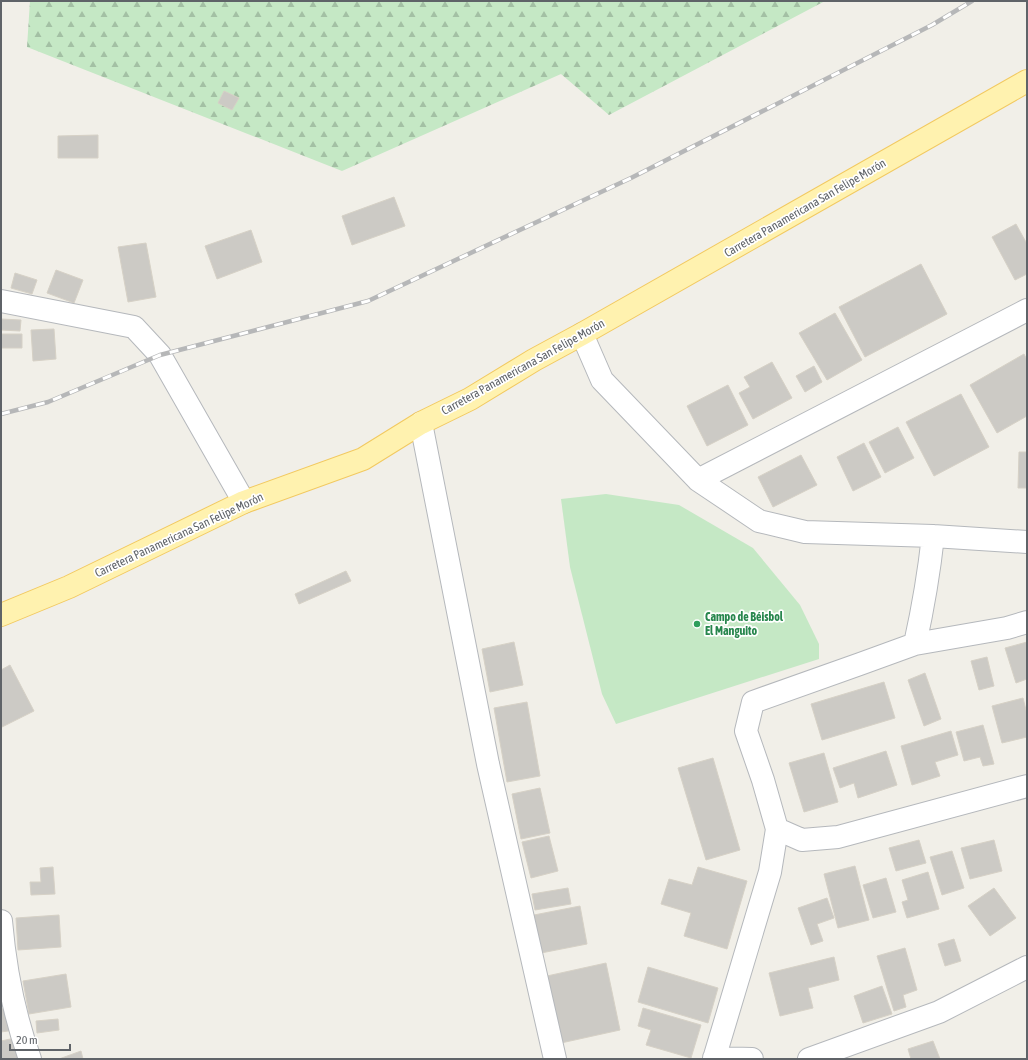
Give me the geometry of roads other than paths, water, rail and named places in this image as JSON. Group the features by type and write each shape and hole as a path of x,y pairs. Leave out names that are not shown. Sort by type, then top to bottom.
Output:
{"main road":[{"name":"Carretera Panamericana San Felipe Morón","path":"1,615 69,587 244,502 363,459 421,423 470,399 534,360 1027,82"}],"street":[{"path":"1,301 134,327 160,355 244,502"},
{"path":"698,480 1027,310"},
{"path":"582,334 602,380 698,480 759,521 805,532 933,536 1027,542"},
{"path":"421,423 488,764 555,1059"},
{"path":"915,644 925,592 933,536"},
{"path":"752,1059 714,1058 770,872 777,829 763,780 746,731 753,702 915,644 1007,628 1027,622"},
{"path":"777,829 802,840 838,838 1027,786"},
{"path":"1,921 8,975 17,1015 30,1059"},
{"path":"808,1059 939,1012 1027,967"}],"railway":[{"path":"1,414 48,402 160,355 368,301 631,178 932,25 972,1"}],"place":[{"name":"Campo de Béisbol El Manguito","path":"697,624"}]}
